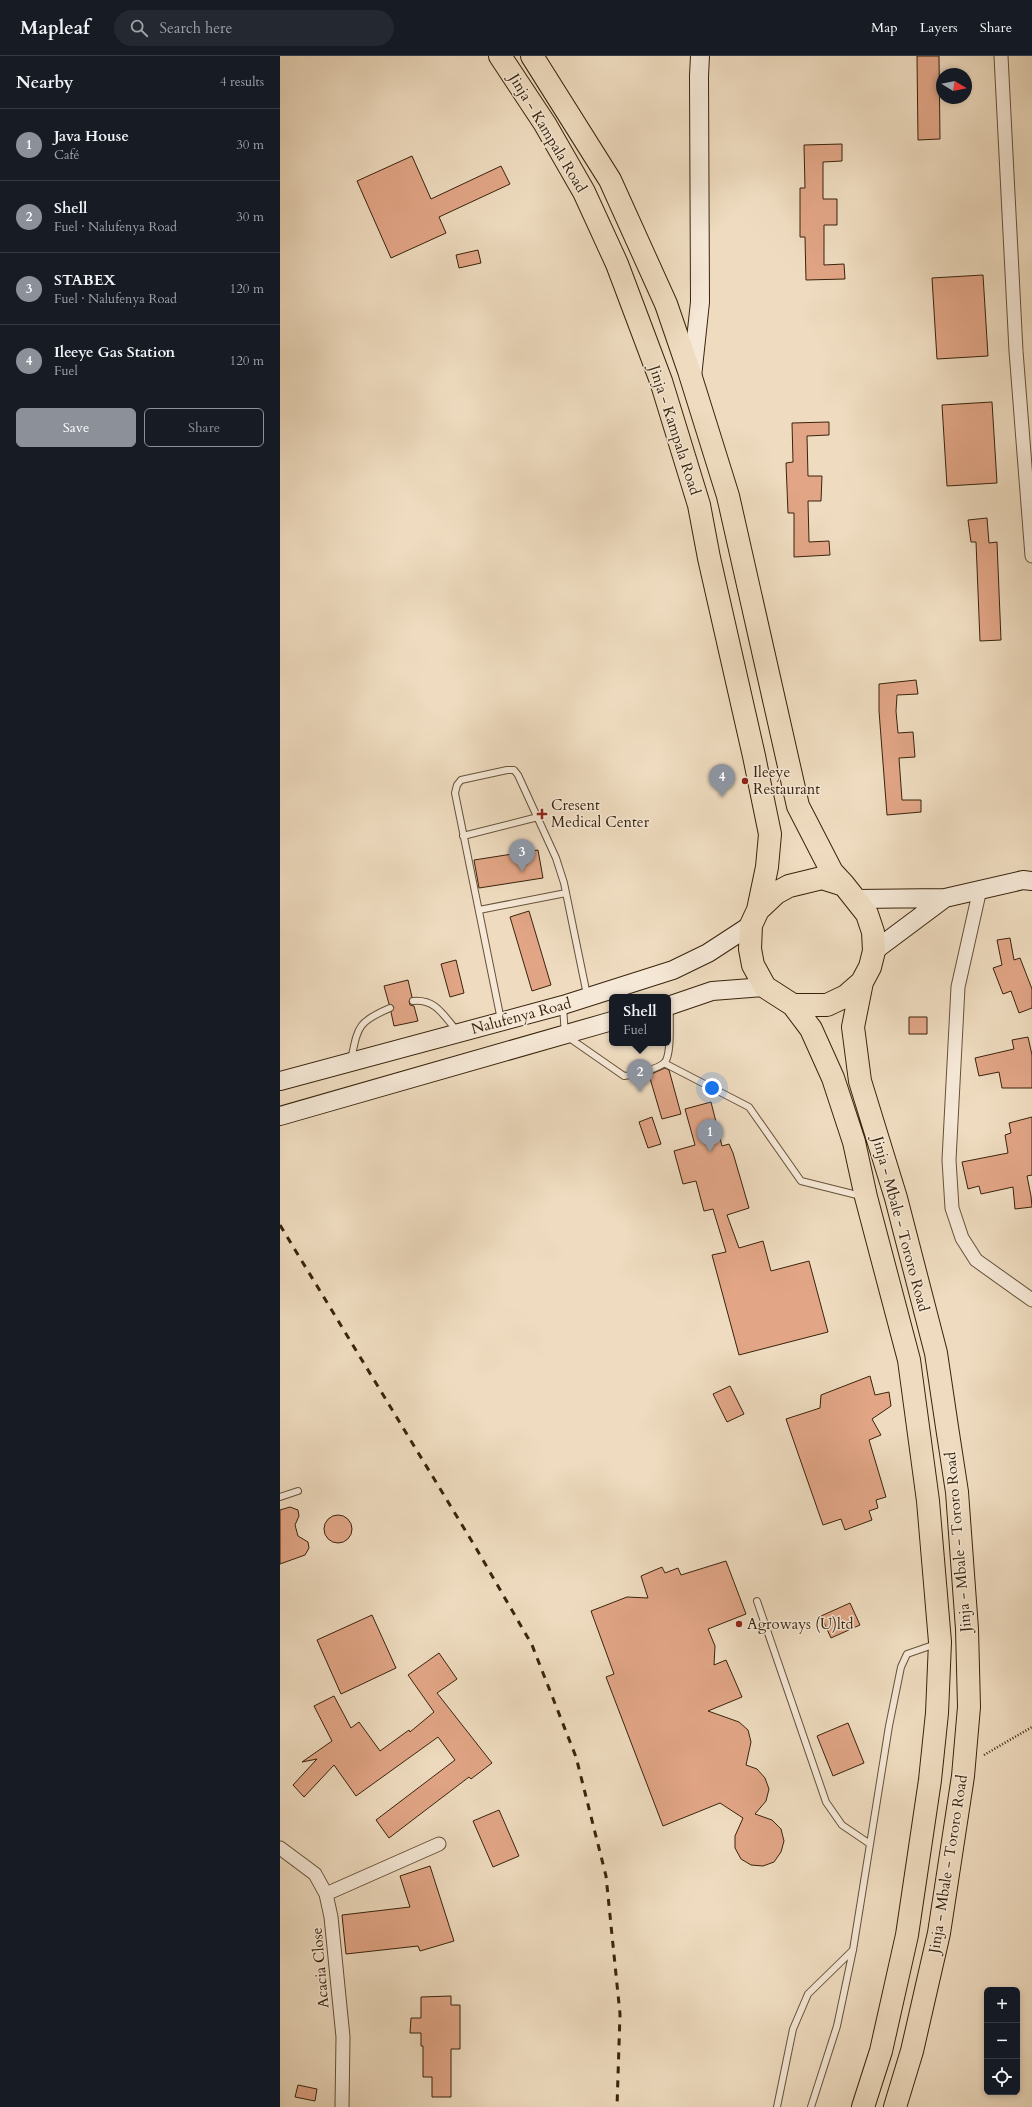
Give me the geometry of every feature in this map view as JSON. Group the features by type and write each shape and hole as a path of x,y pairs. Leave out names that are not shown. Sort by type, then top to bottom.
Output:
{"highway":[{"name":"Jinja - Kampala Road","path":"500,56 545,124 584,192 617,264 661,381 699,505 709,558 754,756 770,834 767,867 754,917"},
{"name":"Jinja - Kampala Road","path":"532,56 610,180 666,304 692,377 728,496 798,806 832,872 850,892"},
{"path":"822,878 850,892 867,914 873,932 874,951 870,967 862,982 846,996 827,1005 793,1005 765,987 753,965 750,949 754,917 776,893 789,886 822,878"},
{"name":"Jinja - Mbale - Tororo Road","path":"862,982 853,1026 856,1060 860,1081 896,1198 936,1353 957,1492 967,1629 969,1707 964,1767 939,1933 912,2052 895,2107"},
{"name":"Jinja - Mbale - Tororo Road","path":"793,1005 812,1029 833,1078 854,1142 866,1197 909,1360 928,1501 940,1642 937,1713 930,1780 907,1935 881,2051 863,2107"}],"street":[{"path":"692,377 700,302 698,76 700,56"},
{"path":"1001,56 1016,351 1032,556"},
{"path":"850,892 945,898 1023,880 1032,881"},
{"path":"980,889 958,987 949,1160 952,1208 962,1238 976,1260 1032,1300"},
{"path":"874,951 945,898"},
{"name":"Nalufenya Road","path":"280,1081 563,1005 674,970 708,953 754,917"},
{"path":"671,1004 712,991 765,987"},
{"name":"Nalufenya Road","path":"280,1116 609,1023"},
{"path":"326,1894 438,1844"},
{"name":"Acacia Close","path":"280,1848 315,1874 326,1894 331,1917 343,2037 342,2107"}],"lane":[{"path":"501,1022 455,793 457,785 461,780 507,770 514,770 518,775 556,858 566,893 588,997"},
{"path":"463,836 538,817"},
{"path":"479,910 566,893"},
{"path":"413,1001 423,1000 433,1003 459,1033"},
{"path":"563,1005 565,1035 624,1076 656,1068 664,1063 668,1053 668,1046"},
{"path":"350,1062 357,1031 361,1024 371,1016 390,1008"},
{"path":"664,1063 749,1107 802,1181 866,1197"},
{"path":"280,1497 298,1491"},
{"path":"757,1601 826,1802 842,1825 870,1844"},
{"path":"811,2107 837,2026 853,1950 889,1726 901,1667 907,1654 940,1642"},
{"path":"777,2107 793,2029 808,1994 853,1950"}],"path":[{"path":"964,1767 1032,1727"}],"building":[{"path":"917,56 939,56 939,68 936,68 936,104 940,104 940,139 918,140"},
{"path":"842,144 842,161 823,162 823,199 837,199 837,225 824,225 824,265 844,264 845,279 806,280 805,237 800,237 800,188 805,188 804,145"},
{"path":"412,156 431,199 501,166 510,184 439,217 446,233 391,258 357,181"},
{"path":"478,250 481,263 459,268 456,255"},
{"path":"983,275 988,356 937,359 932,278"},
{"path":"992,402 997,483 947,486 942,405"},
{"path":"829,422 829,435 807,436 808,476 822,476 821,501 808,501 809,542 829,541 830,555 794,557 794,513 788,513 786,463 793,462 792,423"},
{"path":"987,518 989,543 997,542 1001,640 980,641 976,542 971,542 968,520"},
{"path":"916,680 918,694 897,695 896,711 898,733 913,732 915,757 899,758 902,800 921,800 921,812 887,815 879,711 879,684"},
{"path":"538,850 543,878 479,888 474,860"},
{"path":"529,911 551,985 532,991 510,917"},
{"path":"1010,938 1014,960 1020,958 1032,989 1032,1008 1019,1013 1011,991 1003,994 993,968 1002,965 997,940"},
{"path":"456,960 464,993 450,997 441,964"},
{"path":"408,980 412,997 409,1001 410,1005 414,1006 418,1021 394,1026 391,1012 394,1007 389,1004 384,986"},
{"path":"909,1017 927,1017 927,1034 909,1034"},
{"path":"1028,1037 1032,1055 1032,1088 1002,1088 999,1072 979,1076 975,1058 1014,1049 1012,1040"},
{"path":"665,1068 669,1070 681,1114 662,1119 649,1075"},
{"path":"711,1102 722,1146 729,1144 733,1153 749,1208 727,1215 739,1248 763,1241 771,1271 809,1261 828,1332 739,1355 712,1255 726,1252 713,1209 704,1211 696,1181 683,1184 674,1151 695,1145 685,1109"},
{"path":"652,1117 661,1144 648,1148 639,1122"},
{"path":"1032,1117 1032,1175 1027,1176 1032,1207 1015,1209 1013,1187 981,1194 979,1186 968,1189 962,1162 1008,1153 1005,1135 1011,1133 1009,1123"},
{"path":"870,1376 875,1395 889,1392 891,1406 872,1419 881,1435 869,1440 886,1497 876,1500 878,1508 869,1511 872,1520 845,1530 841,1519 823,1525 786,1419 820,1408 821,1395"},
{"path":"730,1386 744,1414 727,1422 713,1394"},
{"path":"290,1507 298,1510 299,1516 295,1525 298,1536 308,1542 309,1548 305,1555 280,1564 280,1510"},
{"path":"338,1515 348,1519 352,1529 348,1539 338,1543 328,1539 324,1529 328,1519"},
{"path":"726,1561 746,1614 708,1629 715,1646 714,1665 726,1660 742,1697 708,1711 739,1722 748,1730 751,1742 746,1765 757,1769 765,1778 769,1789 766,1801 755,1814 772,1820 781,1829 784,1841 781,1852 774,1862 763,1866 751,1865 741,1859 735,1848 735,1836 743,1818 720,1803 663,1826 606,1677 614,1674 591,1611 627,1597 648,1598 641,1576 662,1567 665,1573 678,1568 681,1575"},
{"path":"850,1603 860,1625 831,1638 821,1616"},
{"path":"372,1615 396,1668 341,1694 317,1640"},
{"path":"439,1653 457,1679 437,1693 492,1763 471,1779 469,1777 389,1838 376,1820 455,1760 438,1737 356,1796 334,1765 304,1797 293,1785 317,1759 302,1762 332,1741 314,1706 334,1696 351,1728 359,1722 380,1751 409,1730 410,1732 434,1712 408,1675"},
{"path":"848,1723 864,1763 833,1776 817,1736"},
{"path":"499,1810 519,1856 493,1867 473,1821"},
{"path":"430,1866 454,1941 420,1951 418,1946 346,1954 342,1915 410,1907 400,1876"},
{"path":"451,1996 451,2005 460,2005 460,2049 451,2049 451,2097 432,2097 432,2077 423,2077 423,2046 421,2046 421,2033 410,2033 411,2018 421,2018 421,1997"},
{"path":"298,2085 317,2089 315,2101 295,2097"}],"railway":[{"path":"280,1225 476,1548 532,1645 576,1757 606,1876 620,2014 617,2107"}],"place":[{"name":"Ileeye Restaurant","path":"745,781"},
{"name":"Ileeye Gas Station","path":"722,797"},
{"name":"Cresent Medical Center","path":"542,814"},
{"name":"STABEX","path":"522,872"},
{"name":"Shell","path":"640,1092"},
{"name":"Java House","path":"710,1152"},
{"name":"Agroways (U)ltd","path":"739,1624"}]}
